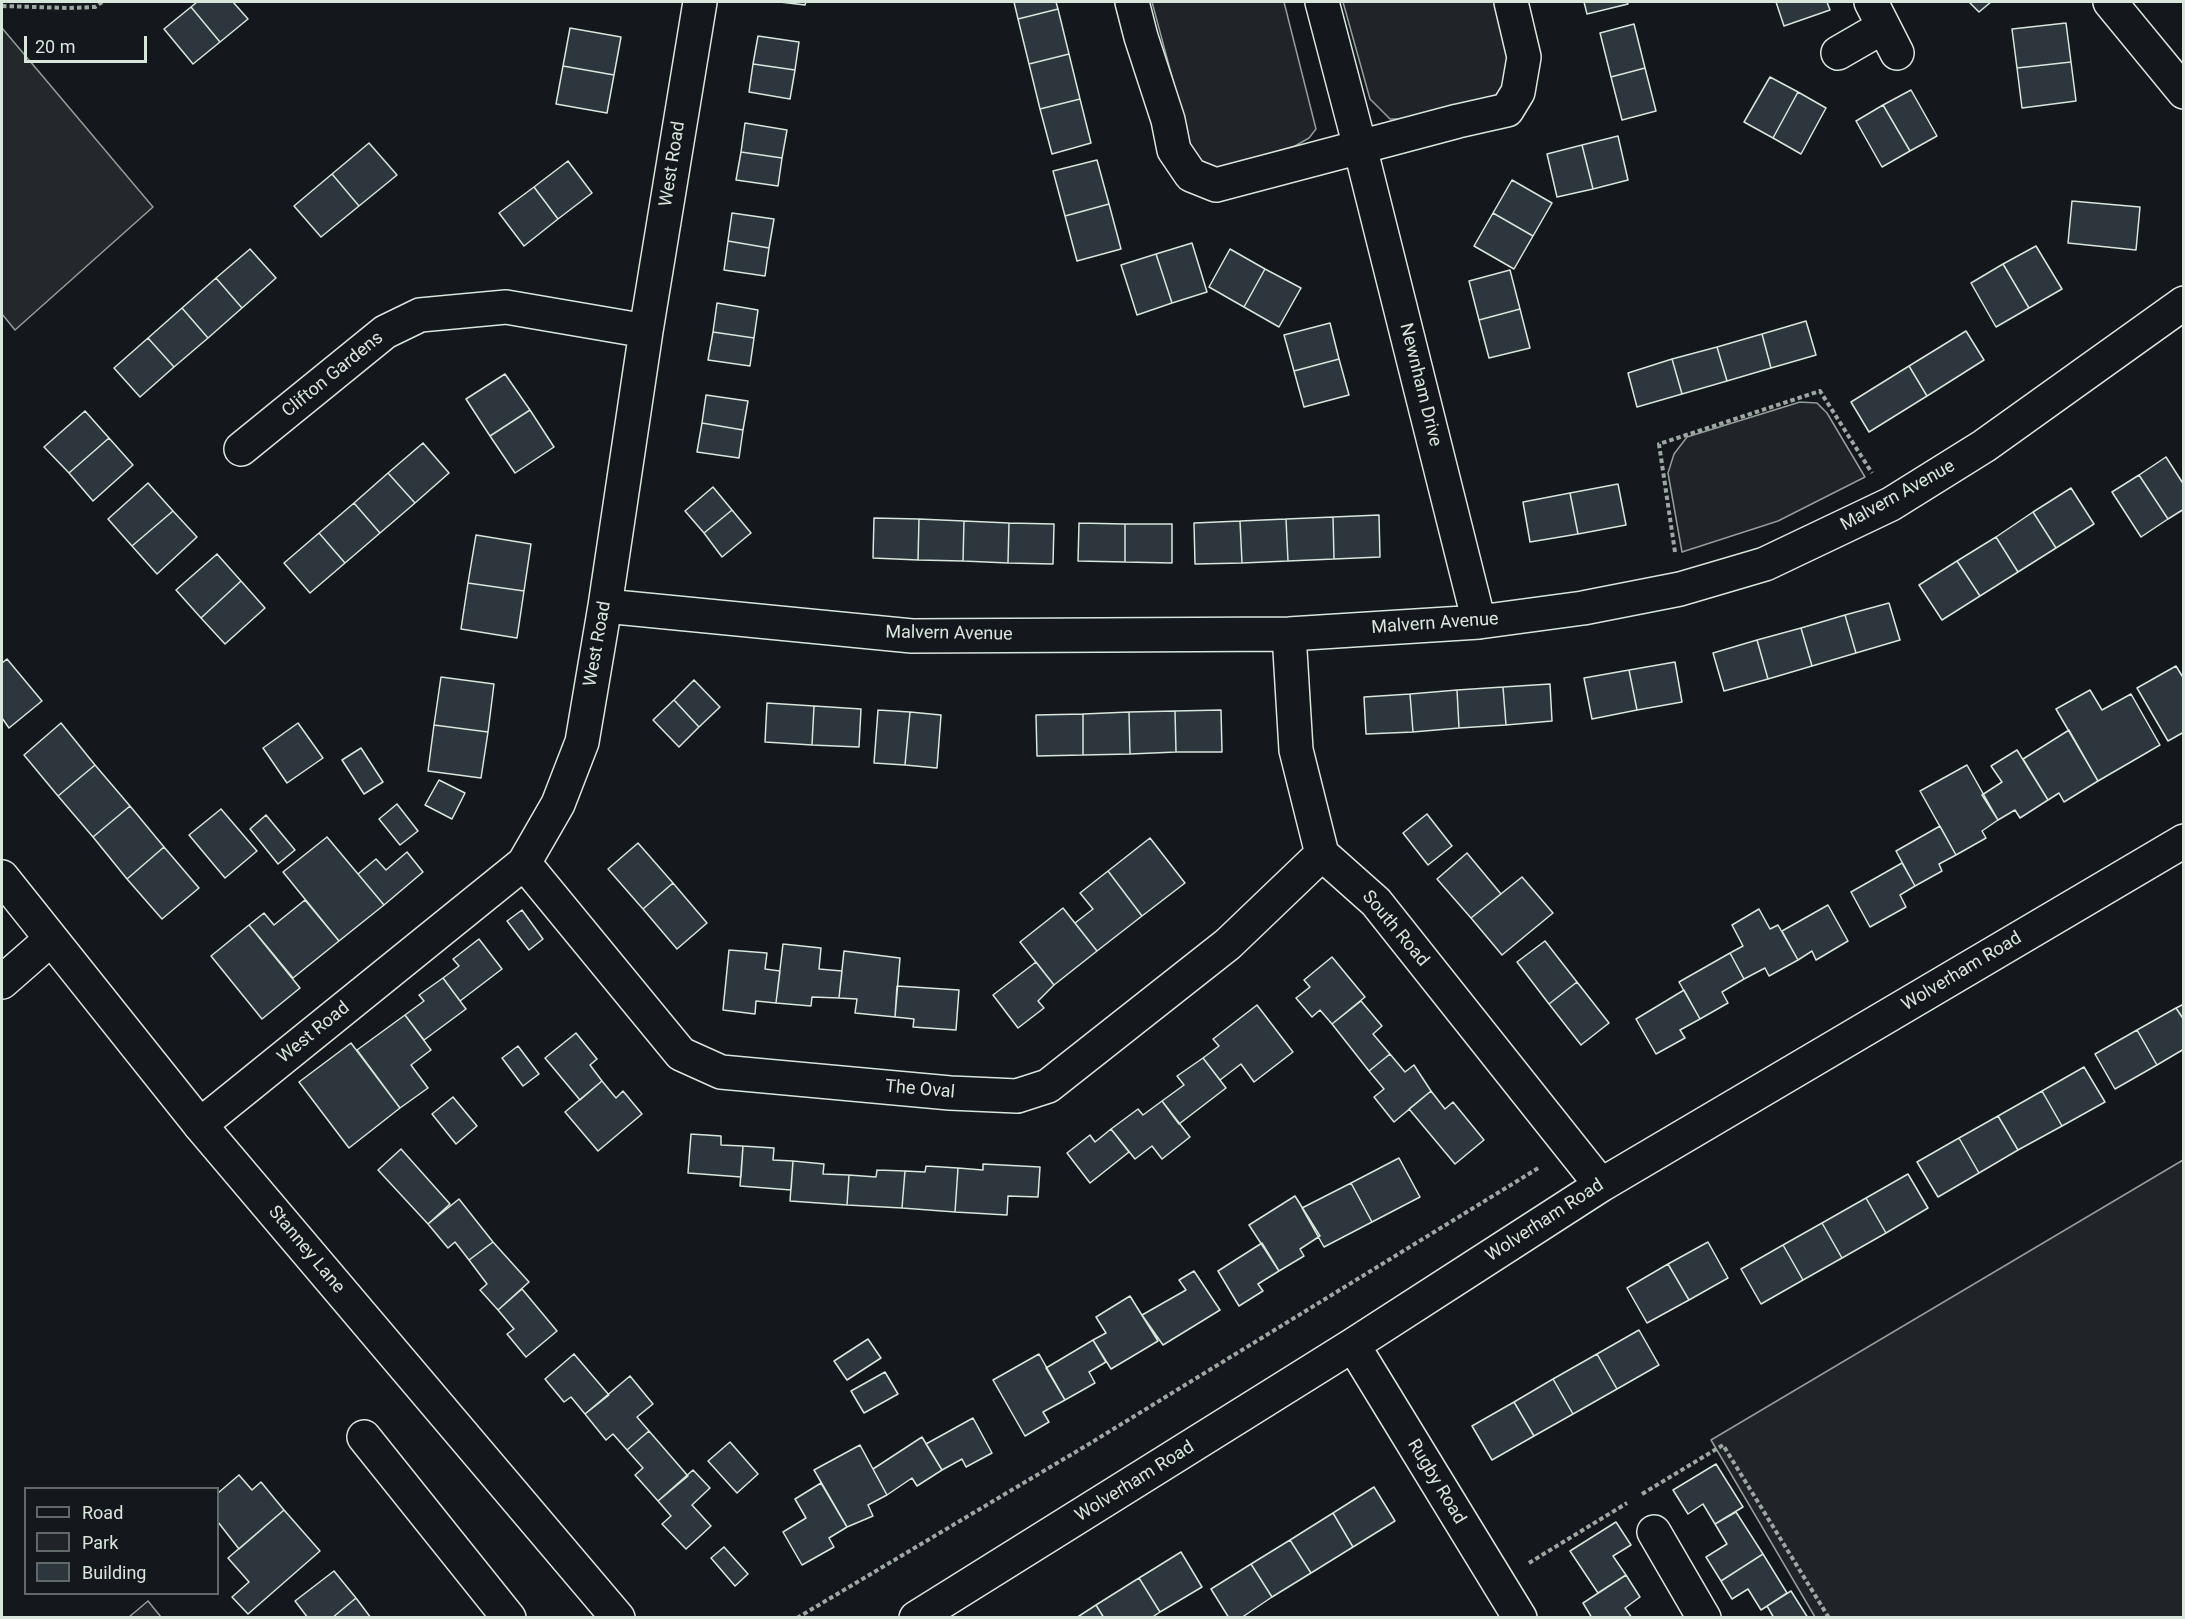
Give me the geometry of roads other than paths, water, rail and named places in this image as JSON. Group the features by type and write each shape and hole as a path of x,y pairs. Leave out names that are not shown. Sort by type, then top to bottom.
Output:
{"street":[{"name":"West Road","path":"200,1125 524,863 558,804 582,742 700,2"},
{"path":"1132,2 1168,120 1174,150 1191,176 1216,185 1507,110 1518,92 1524,57 1511,2"},
{"name":"Newnham Drive","path":"1322,2 1479,622"},
{"path":"2110,2 2184,92"},
{"path":"1838,53 1884,27"},
{"name":"Malvern Avenue","path":"605,606 912,636 1289,634 1479,622 1583,608 1680,589 1766,564 1892,504 1984,446 2184,303"},
{"name":"Clifton Gardens","path":"241,449 385,332 420,315 506,307 646,331"},
{"path":"1289,634 1296,750 1322,854"},
{"name":"Wolverham Road","path":"916,1617 1353,1346 1601,1185 2184,842"},
{"name":"The Oval","path":"524,863 681,1054 721,1072 950,1093 1017,1096 1048,1086 1228,945 1322,854"},
{"name":"South Road","path":"1322,854 1376,902 1601,1185"},
{"name":"Stanney Lane","path":"2,877 200,1125 618,1617"},
{"path":"2,982 50,940"},
{"name":"Rugby Road","path":"1353,1346 1520,1617"},
{"path":"364,1437 509,1617"},
{"path":"1654,1532 1704,1617"}]}
